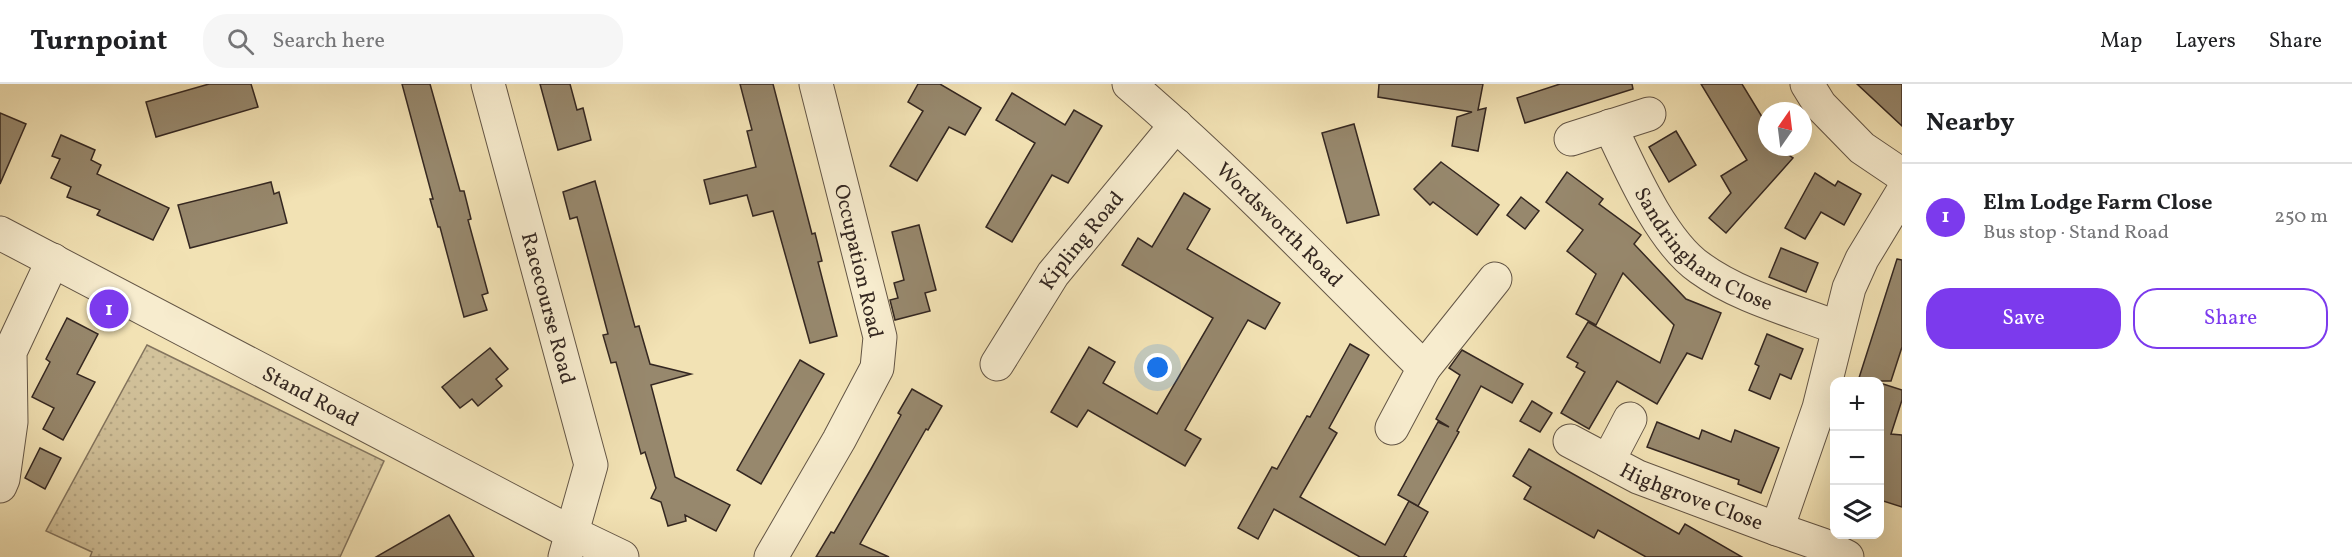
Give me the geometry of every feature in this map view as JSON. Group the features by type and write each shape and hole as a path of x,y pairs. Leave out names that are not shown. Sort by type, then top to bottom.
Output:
{"street":[{"name":"Racecourse Road","path":"488,84 591,465 569,545"},
{"name":"Occupation Road","path":"771,557 877,368 880,337 816,84"},
{"name":"Wordsworth Road","path":"1129,84 1176,125 1424,368"},
{"path":"1807,84 1820,105 1862,148 1902,175"},
{"path":"1571,139 1649,114"},
{"name":"Kipling Road","path":"997,364 1053,274 1176,125"},
{"name":"Sandringham Close","path":"1610,126 1654,211 1677,245 1699,268 1741,291 1838,328"},
{"path":"1776,529 1819,408 1838,328 1853,278 1902,193"},
{"name":"Stand Road","path":"0,233 53,260 569,545 622,557"},
{"path":"0,486 11,422 10,351 53,260"},
{"path":"1392,428 1424,368 1495,279"},
{"name":"Highgrove Close","path":"1608,461 1630,419"},
{"name":"Highgrove Close","path":"1570,441 1638,477 1823,545 1847,557"}],"shaded area":[{"path":"147,345 384,461 340,557 90,557 92,552 46,531"}],"building":[{"path":"209,84 251,84 258,107 156,137 146,102"},
{"path":"402,84 430,84 460,191 464,191 471,219 468,220 488,293 482,295 487,310 464,317 440,227 438,227 430,199 433,199"},
{"path":"540,84 570,84 577,110 583,108 591,140 558,150"},
{"path":"740,84 773,84 812,234 815,233 822,261 818,262 837,336 810,343 773,211 753,216 747,195 710,204 704,180 756,167 747,131 752,130"},
{"path":"918,84 940,84 981,108 965,135 949,127 917,181 890,166 923,111 908,102"},
{"path":"1379,84 1483,84 1478,110 1486,108 1478,151 1452,146 1457,117 1472,112 1378,97"},
{"path":"1560,84 1632,84 1633,89 1525,123 1517,98"},
{"path":"1701,84 1742,84 1758,110 1758,156 1790,156 1793,158 1726,233 1709,218 1731,193 1721,176 1747,160"},
{"path":"1857,84 1902,84 1902,126"},
{"path":"1012,93 1065,125 1074,110 1102,126 1068,183 1052,175 1012,242 986,227 1035,143 996,120"},
{"path":"0,113 26,124 0,184"},
{"path":"1354,124 1379,215 1347,223 1322,133"},
{"path":"1676,131 1696,165 1669,182 1649,147"},
{"path":"61,135 95,150 91,160 101,165 97,174 169,208 153,240 97,215 100,210 67,197 71,187 51,178 60,159 52,156"},
{"path":"1441,162 1499,205 1477,235 1433,202 1430,205 1414,189"},
{"path":"1567,172 1603,199 1599,204 1641,235 1634,244 1686,299 1721,313 1702,359 1687,353 1657,404 1617,381 1589,429 1561,413 1585,372 1576,367 1578,363 1567,357 1588,322 1660,363 1674,325 1623,273 1596,325 1576,314 1596,274 1567,251 1583,230 1546,202"},
{"path":"1815,173 1835,186 1838,181 1861,194 1844,225 1821,212 1805,239 1785,228"},
{"path":"595,181 635,327 639,326 650,364 691,374 651,385 675,477 730,505 716,531 685,515 686,521 668,526 661,502 651,498 656,488 645,452 641,454 616,362 611,363 603,335 608,334 577,217 570,219 563,192"},
{"path":"271,182 274,194 279,192 287,223 190,248 178,205"},
{"path":"1184,193 1210,209 1187,249 1280,303 1265,329 1248,320 1185,430 1201,439 1185,466 1088,410 1077,427 1051,412 1089,347 1115,362 1103,383 1157,414 1213,318 1122,265 1138,238 1152,247"},
{"path":"1521,197 1539,211 1525,229 1507,215"},
{"path":"919,225 936,290 925,293 930,311 895,320 890,300 898,298 894,283 904,280 892,232"},
{"path":"1781,248 1818,263 1806,292 1769,277"},
{"path":"1897,259 1902,260 1902,347 1891,381 1884,381 1884,377 1859,377"},
{"path":"67,318 98,334 77,374 95,382 63,440 43,429 54,408 32,397 50,362 46,359"},
{"path":"1767,334 1803,349 1791,379 1780,374 1770,399 1749,390 1759,366 1755,364"},
{"path":"1350,344 1369,355 1329,428 1337,433 1300,497 1385,545 1409,501 1428,512 1404,556 1407,557 1360,557 1274,509 1258,539 1238,528 1272,467 1277,469 1307,416 1310,417"},
{"path":"490,348 508,369 496,379 502,386 478,406 472,399 460,408 442,387"},
{"path":"1462,350 1523,384 1512,403 1481,386 1457,431 1459,432 1418,506 1398,495 1438,422 1449,427 1436,419 1460,375 1449,368"},
{"path":"800,360 824,374 761,484 737,470"},
{"path":"1884,384 1902,390 1902,400 1891,434 1902,435 1902,507 1884,501"},
{"path":"912,389 942,406 928,430 926,429 860,544 889,557 816,557 831,532 834,533 871,469 901,415 898,413"},
{"path":"1532,401 1552,413 1540,432 1520,421"},
{"path":"1657,422 1699,439 1702,430 1731,442 1735,430 1779,448 1761,493 1738,484 1739,480 1647,447"},
{"path":"40,448 61,458 45,489 25,478"},
{"path":"1529,449 1679,534 1685,524 1742,557 1646,557 1598,530 1594,538 1524,499 1531,487 1513,476"},
{"path":"449,515 474,557 376,557"}],"place":[{"name":"Elm Lodge Farm Close","path":"109,309"}]}
